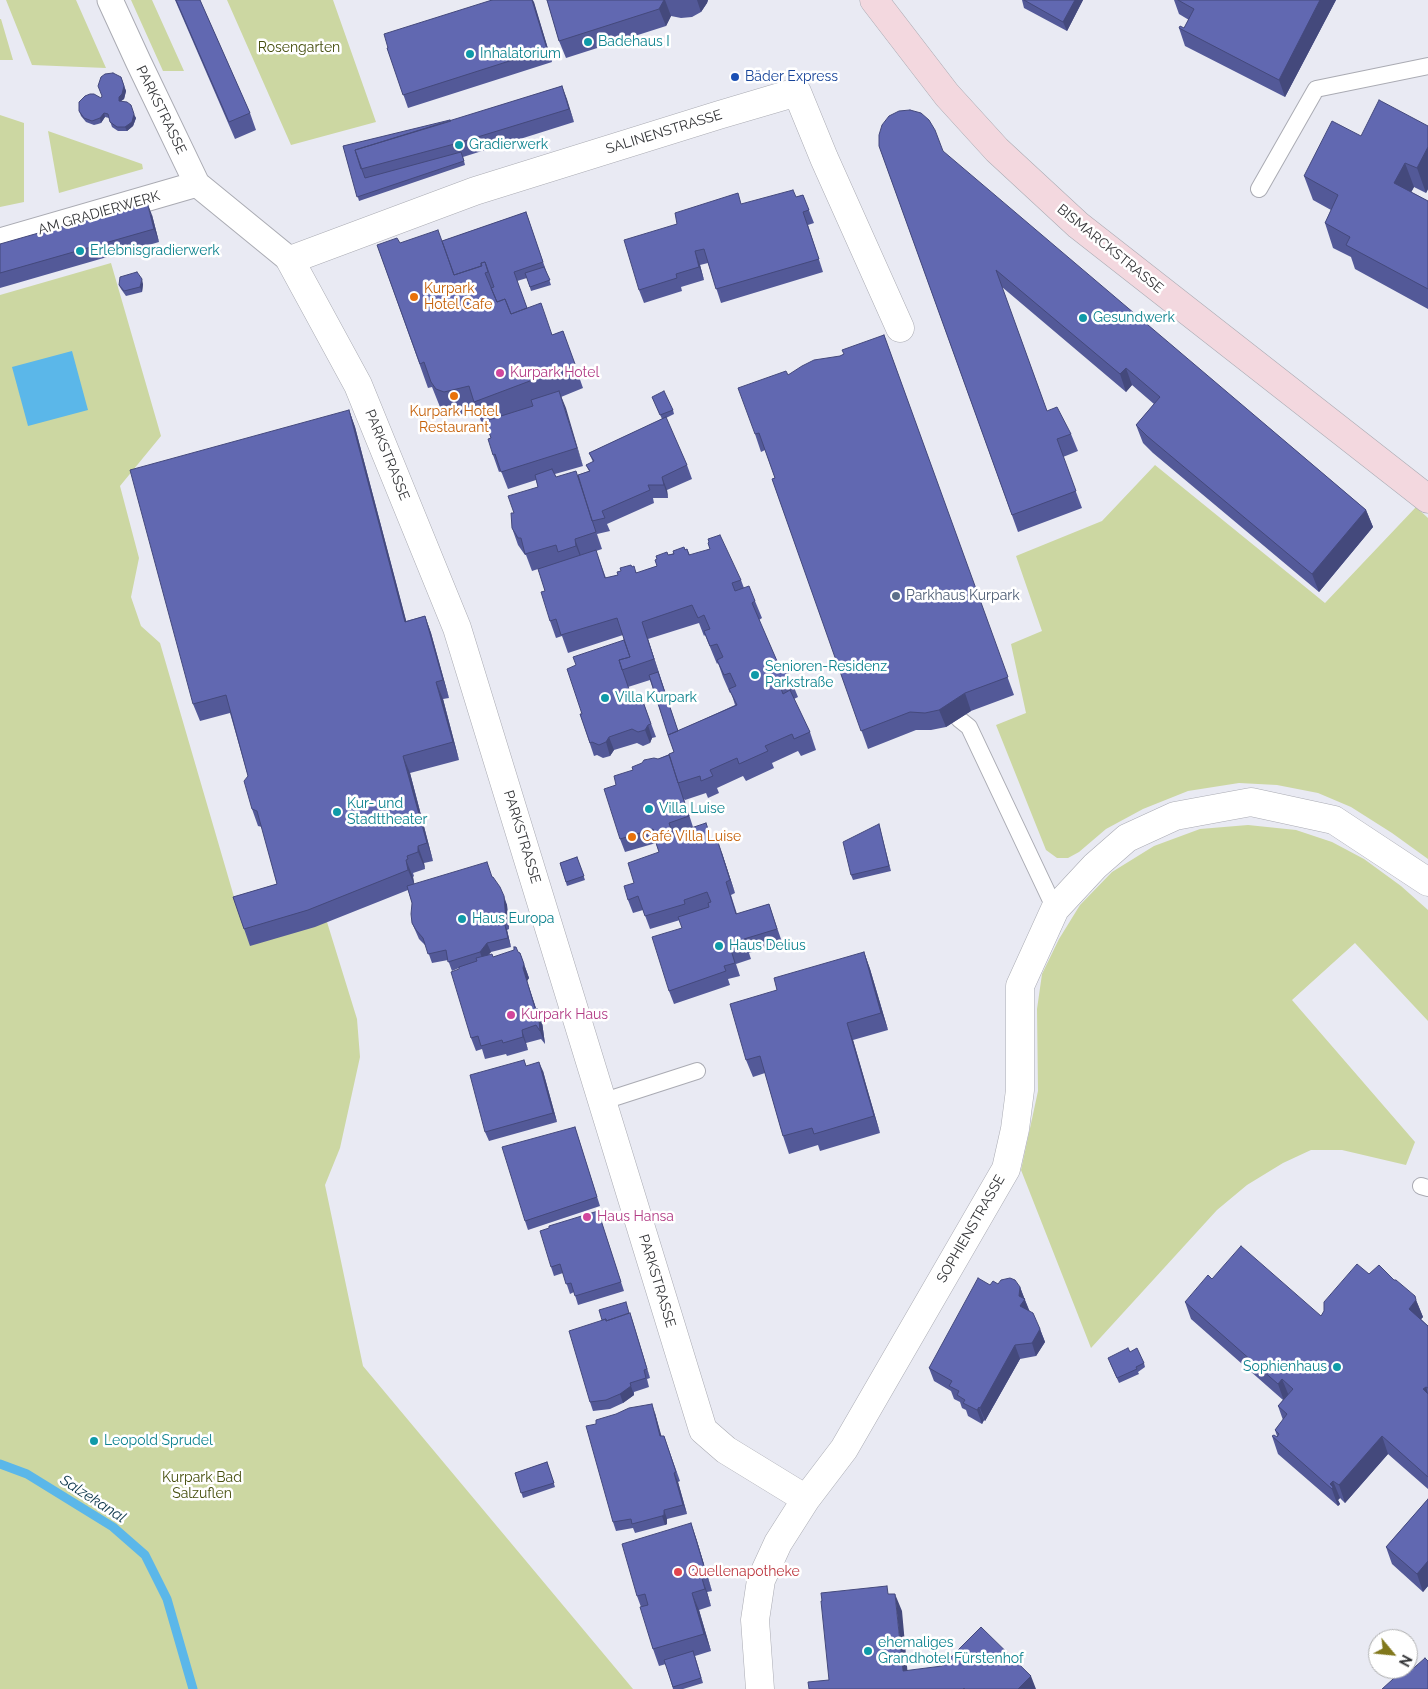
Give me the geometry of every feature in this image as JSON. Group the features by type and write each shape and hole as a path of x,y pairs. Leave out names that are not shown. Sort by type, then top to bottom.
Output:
{"main road":[{"name":"BISMARCKSTRASSE","path":"874,0 947,95 997,150 1078,225 1428,499"}],"street":[{"name":"PARKSTRASSE","path":"110,0 197,184 290,260 358,385 457,628 703,1430 726,1450 806,1499"},
{"name":"SALINENSTRASSE","path":"290,260 475,191 798,92 824,158 900,328"},
{"name":"AM GRADIERWERK","path":"0,242 197,184"},
{"name":"SOPHIENSTRASSE","path":"806,1499 844,1448 1006,1169 1015,1129 1020,1090 1020,986 1056,909 1095,866 1127,838 1175,816 1251,802 1334,820 1428,882"},
{"path":"760,1689 755,1620 761,1580 778,1543 806,1499"}],"lane":[{"path":"1259,189 1316,88 1428,66"},
{"path":"959,720 969,727 1056,909"},
{"path":"601,1102 697,1072"}],"green space":[{"path":"6,0 76,0 106,68 32,65"},
{"path":"131,0 152,0 184,71 163,71"},
{"name":"Rosengarten","path":"227,0 333,0 376,122 291,145"},
{"path":"1,19 13,60 0,60"},
{"path":"0,115 24,123 24,202 0,207"},
{"path":"48,131 142,164 143,169 59,193"},
{"name":"Kurpark Bad Salzuflen","path":"111,263 161,436 120,486 139,558 131,597 141,626 160,643 239,914 327,922 357,1019 360,1057 340,1148 325,1185 363,1366 633,1689 0,1689 0,295"},
{"path":"1155,465 1325,603 1416,507 1428,518 1428,859 1351,807 1318,793 1277,785 1239,783 1188,791 1143,809 1106,829 1079,852 1068,858 1057,858 1046,850 996,725 1026,713 1011,644 1042,631 1016,556 1102,521"},
{"path":"1248,825 1296,830 1332,842 1364,859 1401,886 1428,910 1428,1021 1355,943 1292,1000 1415,1142 1406,1165 1342,1150 1311,1150 1283,1163 1247,1185 1217,1210 1091,1348 1021,1170 1038,1091 1037,1009 1042,974 1059,939 1080,905 1112,872 1154,846 1200,829"}],"water":[{"path":"72,351 88,410 28,426 12,367"}],"building":[{"path":"176,0 200,0 250,113 229,122"},
{"name":"Inhalatorium","path":"492,0 532,0 547,49 403,95 384,34"},
{"path":"547,0 664,0 659,9 559,41"},
{"path":"1024,0 1075,0 1063,22"},
{"path":"1178,0 1320,0 1279,80 1179,28 1180,26 1184,28 1194,9"},
{"path":"113,73 121,77 124,86 119,101 127,102 131,105 134,114 132,122 125,127 117,127 110,122 108,114 104,113 100,118 92,121 84,118 79,111 79,102 85,96 94,94 101,98 98,86 101,77 105,74"},
{"path":"562,86 569,109 458,143 361,169 355,150"},
{"path":"1379,100 1428,126 1428,147 1417,168 1405,163 1394,183 1428,201 1428,289 1346,245 1350,237 1325,223 1338,195 1304,176 1332,121 1361,136"},
{"path":"910,110 921,113 929,120 943,151 1366,510 1312,574 1136,425 1160,397 1126,368 1120,374 996,270 1047,411 1057,407 1071,434 1057,439 1076,491 1012,515 879,146 879,135 882,125 889,116 899,111"},
{"path":"450,120 355,150 365,178 461,152 464,161 357,197 343,146"},
{"path":"793,190 796,197 803,195 809,210 803,212 819,259 716,289 704,249 695,251 699,267 676,274 677,278 639,290 624,240 677,224 675,213 738,193 741,204"},
{"path":"147,202 154,229 0,273 0,244"},
{"path":"526,212 543,262 514,272 527,308 511,314 505,299 497,302 491,288 494,287 485,262 481,263 481,266 454,275 442,241"},
{"path":"438,230 454,275 482,266 481,263 485,262 488,272 485,273 497,302 505,299 511,314 541,303 552,335 563,331 575,364 474,402 469,386 444,392 436,389 431,382 424,362 420,364 377,245 397,238 400,243"},
{"path":"544,267 550,280 530,287 525,273"},
{"path":"137,272 142,279 140,287 124,291 119,285 120,277"},
{"name":"Parkhaus Kurpark","path":"884,335 1008,677 965,693 939,710 925,713 910,712 861,731 772,479 775,478 759,433 755,434 738,388 786,371 788,375 814,360 840,356 844,354 842,350"},
{"path":"559,391 577,448 501,472 495,454 493,455 488,439 491,438 485,421 533,406 531,400"},
{"path":"664,391 673,410 660,415 652,397"},
{"path":"349,410 405,622 425,616 443,680 436,682 453,742 403,756 427,843 418,846 418,852 407,856 408,870 308,910 244,929 233,897 277,884 257,811 252,809 244,781 248,776 226,695 193,704 130,470"},
{"path":"666,417 687,465 662,477 664,485 648,485 650,490 602,511 605,518 592,521 578,475 590,471 586,465 594,461 589,453"},
{"path":"552,469 556,477 576,471 596,532 575,539 576,546 558,552 556,545 525,554 521,538 518,538 512,528 511,513 514,513 508,496 538,487 535,475"},
{"name":"Senioren-Residenz Parkstraße","path":"720,535 741,580 732,583 735,591 749,586 755,601 752,603 780,668 785,666 791,680 780,686 783,694 790,690 810,732 794,739 792,734 765,746 768,751 739,764 737,758 710,770 713,776 701,781 700,776 678,783 669,754 674,752 668,735 737,705 729,689 736,686 730,673 724,675 717,660 723,657 717,644 710,646 704,631 710,629 704,615 698,618 692,605 642,622 654,659 622,670 619,660 630,657 617,618 561,635 556,619 550,621 541,592 545,591 538,569 596,550 605,578 618,575 617,572 621,571 620,568 631,565 632,567 634,566 636,573 657,566 656,556 667,552 668,555 674,554 673,551 684,547 689,555 710,549 708,539"},
{"name":"Villa Kurpark","path":"624,640 630,657 619,660 632,698 641,696 651,724 645,730 638,732 632,729 609,737 606,742 599,745 590,743 567,669 576,665 573,657"},
{"path":"658,672 678,731 668,735 649,675"},
{"name":"Villa Luise","path":"669,755 689,816 669,823 671,829 655,835 653,829 620,839 604,789 616,785 614,776 633,770 632,767 642,763 644,760 658,759"},
{"path":"706,823 712,841 717,839 730,880 726,882 736,914 769,904 777,929 744,939 746,946 731,950 735,963 724,966 726,971 669,991 652,937 682,928 678,917 709,907 708,903 711,902 707,892 684,900 685,904 645,916 638,896 628,900 624,886 634,883 628,863 659,852 655,840"},
{"path":"879,824 889,866 851,875 843,842"},
{"path":"577,857 584,876 566,882 560,863"},
{"name":"Haus Europa","path":"487,862 492,877 504,896 506,920 504,921 508,938 487,943 480,952 448,962 446,950 428,954 423,938 412,923 412,903 407,886"},
{"path":"514,947 520,953 535,1008 538,1009 540,1031 536,1025 522,1030 523,1037 503,1043 502,1040 481,1046 478,1036 471,1038 451,972 477,961 476,958 492,954 493,957 514,950"},
{"path":"864,952 881,1013 847,1023 874,1116 814,1134 812,1128 783,1136 760,1056 746,1060 730,1004 777,990 774,978"},
{"path":"524,1060 526,1066 539,1062 553,1113 485,1132 470,1075"},
{"path":"575,1127 597,1197 525,1221 502,1147"},
{"path":"598,1211 621,1282 575,1296 571,1283 566,1284 560,1264 551,1267 540,1231 549,1228 549,1226"},
{"name":"Sophienhaus","path":"1241,1246 1321,1316 1324,1311 1324,1302 1357,1264 1369,1274 1379,1265 1394,1280 1415,1296 1416,1300 1409,1309 1428,1326 1428,1388 1423,1389 1428,1394 1428,1477 1382,1436 1339,1485 1333,1481 1330,1484 1333,1487 1332,1489 1272,1436 1277,1437 1279,1434 1275,1430 1287,1414 1278,1406 1293,1389 1282,1379 1278,1384 1185,1302 1208,1275 1212,1279"},
{"path":"978,1278 990,1285 993,1281 998,1284 1001,1280 1010,1278 1015,1280 1020,1287 1019,1296 1025,1299 1020,1306 1033,1313 1040,1329 1032,1343 1015,1345 980,1408 977,1410 963,1403 965,1400 957,1395 959,1391 949,1386 952,1381 929,1368"},
{"path":"626,1302 629,1313 606,1321 606,1319 602,1320 599,1310"},
{"path":"630,1313 647,1369 644,1370 646,1378 630,1383 631,1386 620,1394 606,1400 590,1402 569,1331"},
{"path":"1128,1348 1130,1352 1137,1348 1144,1363 1136,1367 1137,1369 1117,1378 1108,1358"},
{"path":"652,1404 660,1436 664,1436 676,1472 674,1473 683,1505 664,1510 664,1515 662,1516 632,1524 631,1519 613,1522 586,1426 596,1424 596,1420 629,1408"},
{"path":"547,1462 554,1483 521,1493 515,1473"},
{"path":"1428,1499 1428,1561 1417,1574 1386,1547"},
{"path":"691,1523 706,1573 701,1575 705,1589 692,1593 704,1634 653,1649 640,1607 648,1605 645,1594 637,1596 622,1544"},
{"name":"ehemaliges Grandhotel Fürstenhof","path":"887,1586 888,1594 895,1594 903,1671 942,1666 981,1627 1031,1676 1018,1689 809,1689 808,1682 829,1680 821,1593"},
{"path":"693,1651 701,1678 673,1687 664,1660"},
{"path":"1425,1658 1428,1661 1428,1689 1382,1689 1393,1679 1418,1679 1418,1664"}],"waterway":[{"name":"Salzekanal","path":"0,1464 27,1474 113,1527 145,1555 167,1599 193,1689"}],"place":[{"name":"Badehaus I","path":"588,42"},
{"name":"Inhalatorium","path":"470,54"},
{"name":"Bäder Express","path":"735,77"},
{"name":"Gradierwerk","path":"459,145"},
{"name":"Erlebnisgradierwerk","path":"80,251"},
{"name":"Kurpark Hotel Cafe","path":"414,297"},
{"name":"Gesundwerk","path":"1083,318"},
{"name":"Kurpark Hotel","path":"500,373"},
{"name":"Kurpark Hotel Restaurant","path":"454,396"},
{"name":"Parkhaus Kurpark","path":"896,596"},
{"name":"Senioren-Residenz Parkstraße","path":"755,675"},
{"name":"Villa Kurpark","path":"605,698"},
{"name":"Villa Luise","path":"649,809"},
{"name":"Kur- und Stadttheater","path":"337,812"},
{"name":"Café Villa Luise","path":"632,837"},
{"name":"Haus Europa","path":"462,919"},
{"name":"Haus Delius","path":"719,946"},
{"name":"Kurpark Haus","path":"511,1015"},
{"name":"Haus Hansa","path":"587,1217"},
{"name":"Sophienhaus","path":"1337,1367"},
{"name":"Leopold Sprudel","path":"94,1441"},
{"name":"Quellenapotheke","path":"678,1572"},
{"name":"ehemaliges Grandhotel Fürstenhof","path":"868,1651"}]}
